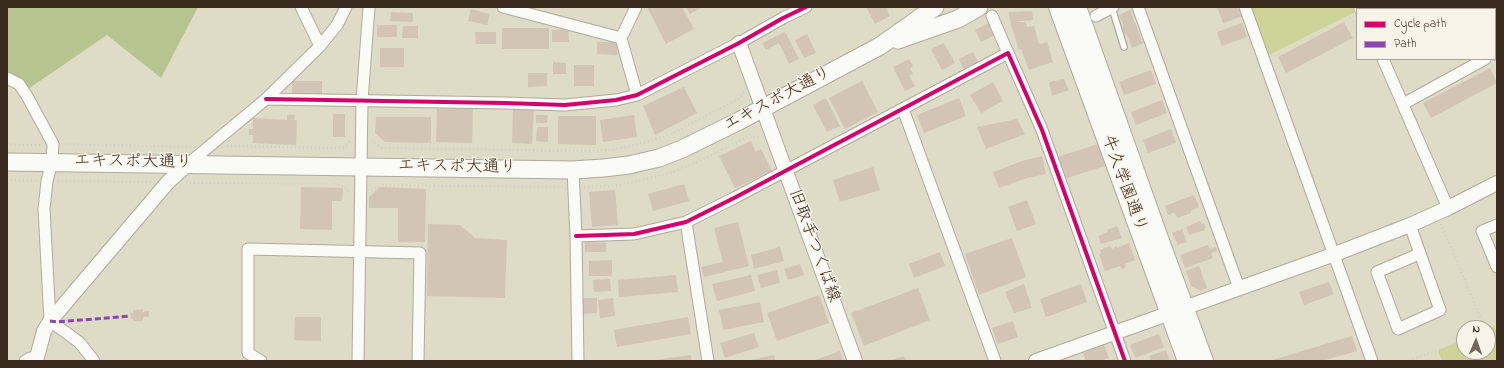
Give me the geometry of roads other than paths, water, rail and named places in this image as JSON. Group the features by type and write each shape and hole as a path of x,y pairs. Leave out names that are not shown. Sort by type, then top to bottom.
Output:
{"highway":[{"name":"牛久学園通り","path":"1058,7 1177,310 1204,361"},
{"name":"牛久学園通り","path":"1077,7 1177,310 1187,361"}],"main road":[{"name":"エキスポ大通り","path":"7,162 573,170 629,165 658,158 682,149 739,121 880,46 935,7"},
{"name":"エキスポ大通り","path":"880,46 986,11"}],"street":[{"path":"301,7 320,46"},
{"path":"32,360 44,331 50,321 168,182 266,99 320,46 337,25 346,7"},
{"path":"358,361 362,101 369,7"},
{"path":"504,7 621,38"},
{"path":"636,7 621,38 637,95"},
{"path":"266,99 565,105 616,100 637,95 806,7"},
{"path":"1096,16 1112,7"},
{"path":"1138,7 1239,288"},
{"path":"1245,7 1372,361"},
{"path":"986,11 1008,53 1042,130 1125,361"},
{"name":"旧取手つくば線","path":"739,43 855,361"},
{"path":"576,236 634,234 686,222 1008,53"},
{"path":"1383,60 1448,208"},
{"path":"1402,104 1483,60"},
{"path":"7,78 19,84 53,144 52,162 47,181 44,209 50,321"},
{"path":"903,109 995,361"},
{"path":"573,170 576,236 578,361"},
{"path":"1036,361 1334,254 1410,225 1448,208 1497,183"},
{"path":"686,222 708,361"},
{"path":"1497,224 1482,231 1497,267"},
{"path":"1410,225 1440,310 1398,329 1377,272 1420,254"},
{"path":"261,361 248,352 248,249 420,253 418,361"},
{"path":"50,321 79,342 94,361"}],"lane":[{"path":"1112,7 1124,47"}]}
